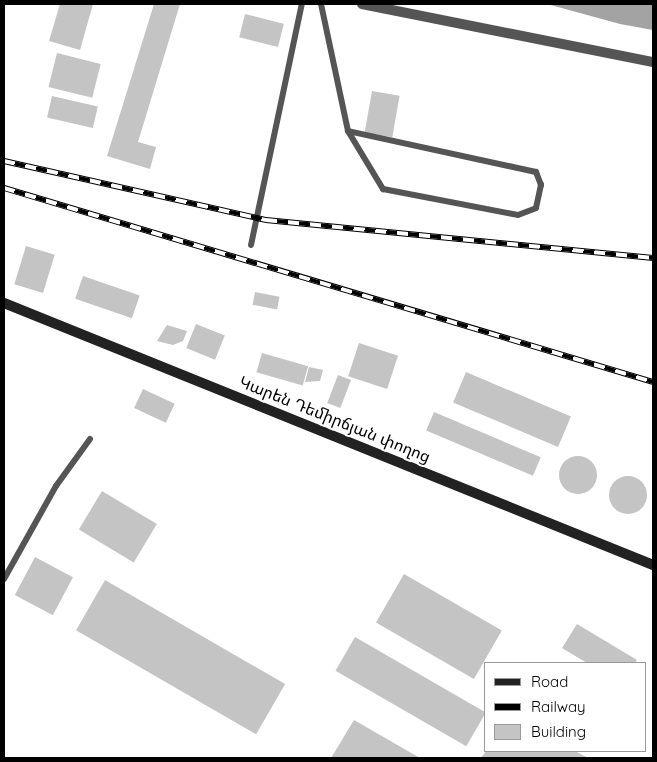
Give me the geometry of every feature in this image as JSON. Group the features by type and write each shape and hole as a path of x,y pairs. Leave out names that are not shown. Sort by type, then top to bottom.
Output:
{"main road":[{"name":"Կարեն Դեմիրճյան փողոց","path":"4,303 653,565"}],"street":[{"path":"362,4 653,62"}],"lane":[{"path":"251,245 302,4"},
{"path":"321,4 348,131 383,189 518,215 536,208 541,185 536,172 348,131"},
{"path":"4,579 56,486 90,439"}],"shaded area":[{"path":"547,4 653,4 653,30 620,24"}],"building":[{"path":"60,4 93,4 80,50 49,41"},
{"path":"154,4 180,4 138,142 156,147 150,169 107,156"},
{"path":"245,14 284,24 278,47 239,37"},
{"path":"57,53 101,64 92,98 49,87"},
{"path":"372,91 400,96 392,137 365,132"},
{"path":"52,96 98,107 93,128 47,117"},
{"path":"26,246 55,255 43,293 14,284"},
{"path":"83,276 140,296 132,318 75,299"},
{"path":"255,292 280,297 277,310 253,305"},
{"path":"196,324 225,336 215,360 186,348"},
{"path":"167,325 187,331 183,341 173,345 157,341"},
{"path":"359,343 398,356 387,389 348,376"},
{"path":"262,353 308,366 303,385 256,372"},
{"path":"309,367 323,370 320,381 305,382"},
{"path":"466,372 571,417 558,447 453,402"},
{"path":"338,375 351,380 340,408 327,403"},
{"path":"143,389 175,404 166,423 134,408"},
{"path":"434,412 541,457 533,476 426,430"},
{"path":"578,456 592,461 597,475 592,489 578,494 564,489 559,475 564,461"},
{"path":"628,476 641,482 647,495 641,508 628,514 615,508 609,495 615,482"},
{"path":"102,491 157,524 134,563 79,530"},
{"path":"35,557 73,577 53,615 15,595"},
{"path":"404,574 502,630 474,679 376,622"},
{"path":"105,580 285,684 256,734 76,630"},
{"path":"577,624 637,660 636,662 585,662 562,648"},
{"path":"355,637 484,711 484,716 466,746 336,671"},
{"path":"354,720 420,758 331,758"},
{"path":"485,752 577,752 588,758 481,758"}],"railway":[{"path":"4,161 266,220 653,258"},
{"path":"4,188 653,382"}]}
